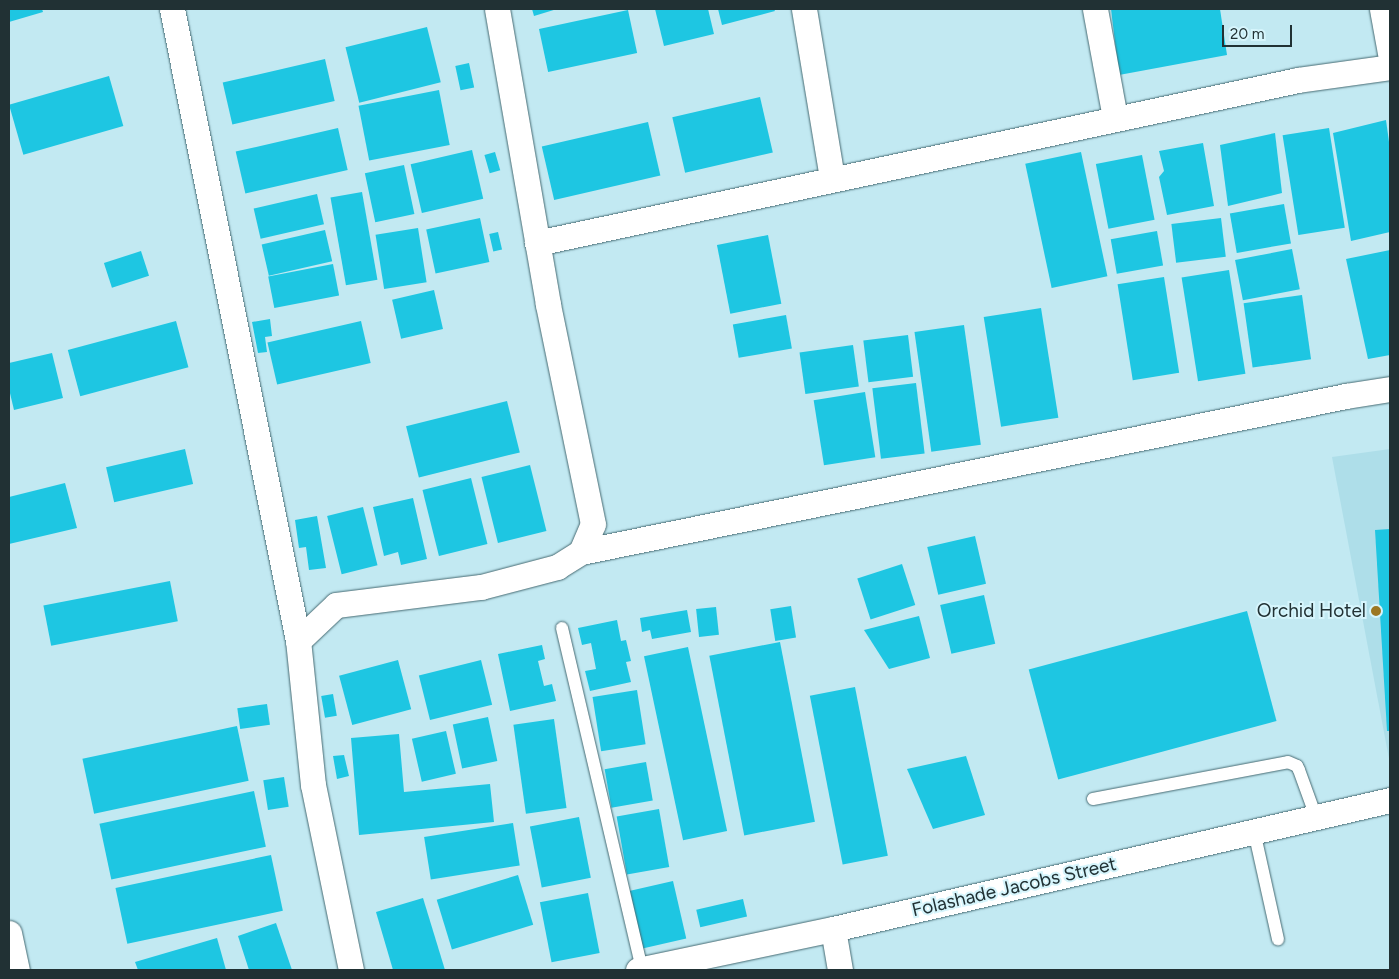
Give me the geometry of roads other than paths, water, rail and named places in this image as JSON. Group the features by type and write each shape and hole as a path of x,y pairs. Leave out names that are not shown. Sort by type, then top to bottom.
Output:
{"street":[{"path":"172,9 298,641 313,785 351,970"},
{"path":"497,9 548,304 593,524 581,552"},
{"path":"804,9 832,180"},
{"path":"1095,9 1115,118"},
{"path":"1382,9 1390,53"},
{"path":"537,243 1298,80 1390,67"},
{"path":"298,641 336,605 481,587 557,567 581,552 1346,396 1390,389"},
{"name":"Folashade Jacobs Street","path":"640,970 833,929 1390,800"},
{"path":"833,929 840,970"},
{"path":"9,933 17,970"}],"lane":[{"path":"562,628 640,970"},
{"path":"1093,798 1288,762 1293,763 1299,770 1316,817"},
{"path":"1254,832 1278,939"}],"place":[{"name":"Orchid Hotel","path":"1376,611"}]}
